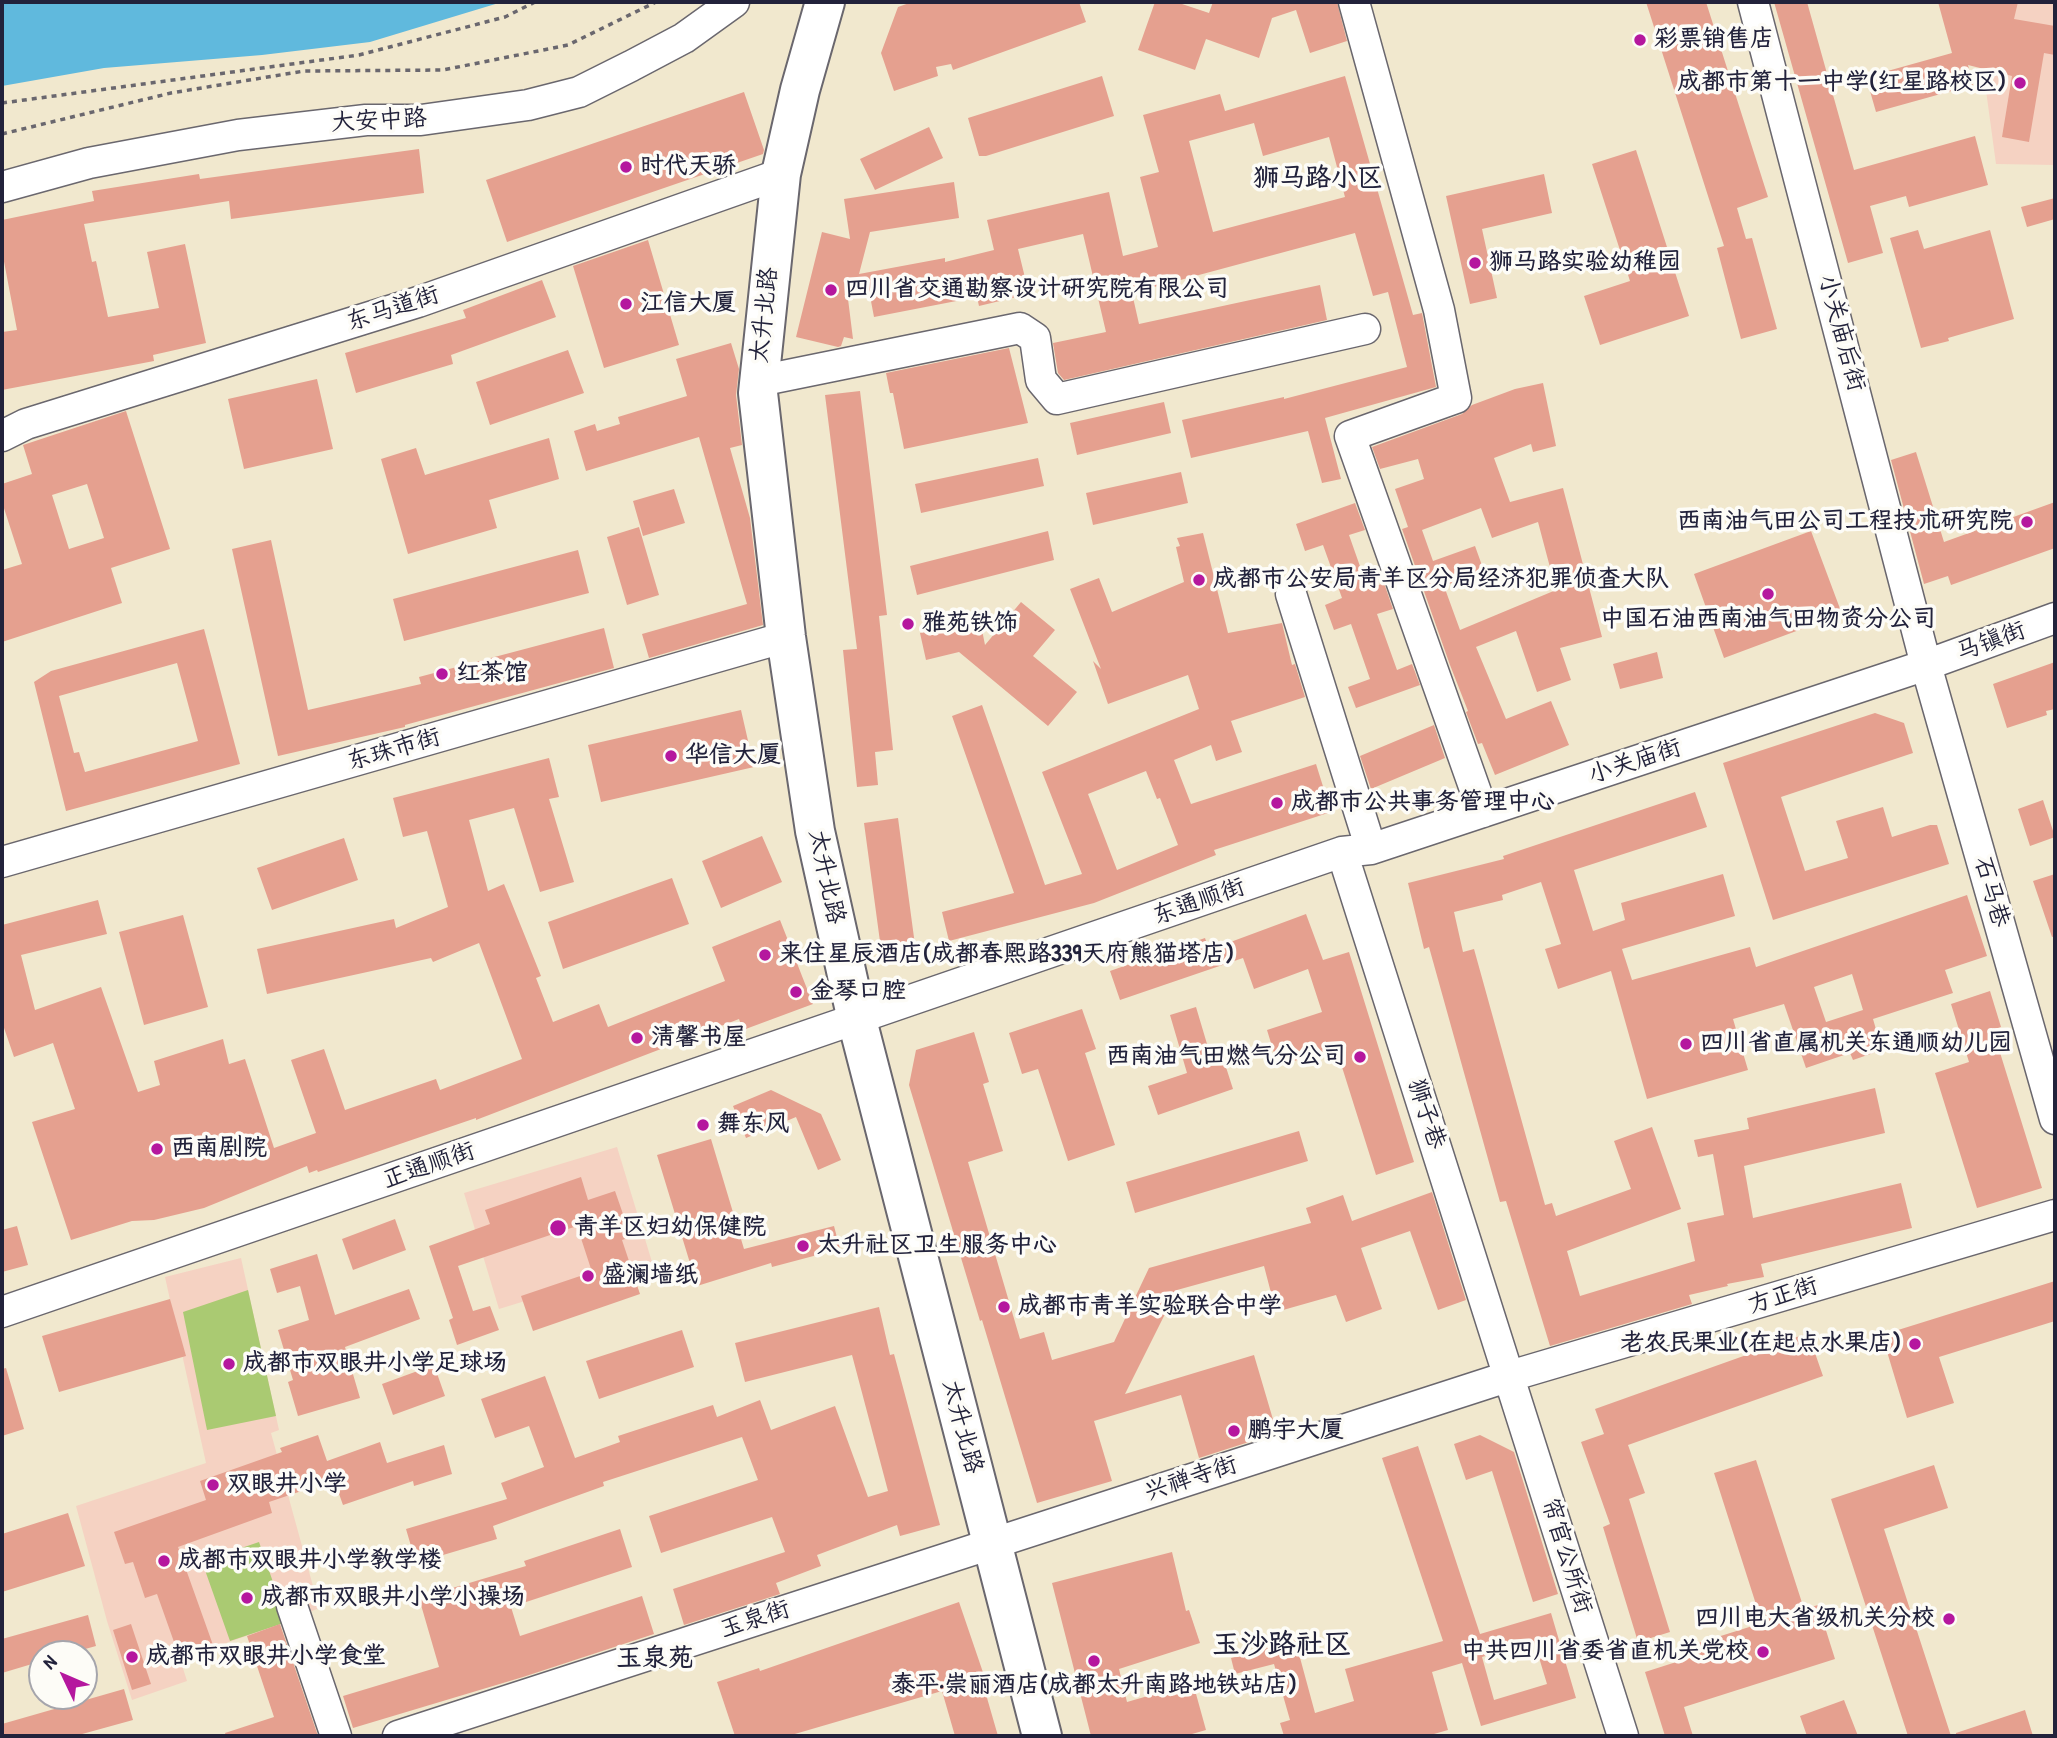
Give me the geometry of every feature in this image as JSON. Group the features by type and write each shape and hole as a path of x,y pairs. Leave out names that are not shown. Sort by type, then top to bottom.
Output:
{"main road":[{"name":"太升北路","path":"825,2 800,89 781,174 758,393 786,637 815,831 857,1020 1042,1736"}],"street":[{"name":"大安中路","path":"2,187 89,163 238,135 366,120 421,120 528,105 579,92 684,38 734,2"},
{"path":"1354,2 1439,310 1456,398 1350,436 1483,812"},
{"name":"小关庙后街","path":"1753,2 1927,666"},
{"name":"东马道街","path":"2,436 26,424 418,302 781,174"},
{"path":"759,381 1020,328 1035,338 1041,380 1057,399 1365,329"},
{"name":"狮子巷","path":"1291,594 1357,851 1510,1376"},
{"name":"马镇街","path":"1927,666 2055,618"},
{"name":"东珠市街","path":"2,862 786,637"},
{"name":"小关庙街","path":"1357,851 1927,666"},
{"name":"石马巷","path":"1927,666 2055,1119"},
{"name":"东通顺街","path":"857,1020 1357,851"},
{"name":"正通顺街","path":"2,1312 857,1020"},
{"name":"方正街","path":"1510,1376 2055,1215"},
{"name":"兴禅寺街","path":"993,1542 1510,1376"},
{"name":"帘官公所街","path":"1510,1376 1622,1736"},
{"name":"玉泉街","path":"398,1736 434,1731 993,1542"},
{"path":"292,1606 336,1736"}],"path":[{"path":"2,103 359,55 505,17 535,2"},
{"path":"2,134 171,93 304,71 443,71 568,45 656,2"}],"shaded area":[{"name":"成都市第十一中学(红星路校区)","path":"1974,2 2055,2 2055,165 1996,164"},
{"name":"青羊区妇幼保健院","path":"617,1147 652,1262 499,1309 464,1193"},
{"name":"双眼井小学","path":"241,1258 279,1430 271,1433 319,1608 287,1622 180,1659 187,1681 132,1700 107,1621 76,1506 206,1463 165,1277"}],"green space":[{"name":"成都市双眼井小学足球场","path":"248,1290 276,1416 207,1430 183,1312"},
{"name":"成都市双眼井小学小操场","path":"259,1542 287,1622 230,1641 206,1573 212,1558"}],"water":[{"path":"2,2 502,2 370,42 262,55 104,68 2,86"}],"building":[{"path":"912,2 1079,2 1086,22 953,70 951,64 936,67 938,76 894,91 881,53 898,7"},
{"path":"1155,2 1176,2 1209,13 1213,2 1337,2 1347,41 1310,53 1296,10 1272,18 1259,58 1206,39 1195,70 1138,50"},
{"path":"1646,2 1706,2 1768,197 1737,208 1746,239 1752,238 1777,329 1741,339 1717,248 1724,246"},
{"path":"1774,2 1807,2 1854,170 1975,136 1988,185 1909,207 1906,196 1870,206 1883,253 1848,263"},
{"path":"1938,2 2018,2 2014,19 2055,26 2055,55 2044,53 2029,142 2002,137 2012,76 1968,65 1973,85 1876,112 1866,77 1952,53"},
{"path":"1102,76 1114,116 979,156 968,118"},
{"path":"1345,76 1413,315 1422,313 1436,387 1325,418 1341,479 1322,483 1308,431 1191,458 1182,420 1284,399 1407,367 1388,292 1373,296 1355,233 1132,293 1139,324 1320,285 1327,320 1064,380 1058,373 1053,343 1106,332 1083,234 1018,249 1029,294 979,306 977,297 874,317 870,296 848,299 853,339 844,337 838,347 796,337 822,232 850,239 844,199 954,182 959,218 870,232 859,274 945,258 945,262 994,250 987,220 1109,192 1123,256 1158,247 1140,177 1159,172 1143,115 1220,94 1225,111","holes":["1254,123 1263,156 1329,137 1345,197 1213,232 1189,141"]},
{"name":"时代天骄","path":"744,92 764,150 763,154 507,242 486,180"},
{"path":"929,127 943,158 875,190 860,159"},
{"path":"419,149 424,193 231,219 229,201 84,224 92,262 96,261 108,317 159,308 147,252 185,244 206,343 153,355 154,361 2,390 2,332 17,330 2,251 2,220 94,201 92,191 199,174 200,179"},
{"path":"1636,150 1689,316 1600,345 1584,296 1630,281 1592,164"},
{"name":"狮马路实验幼稚园","path":"1544,174 1552,213 1482,229 1497,298 1470,304 1446,196"},
{"path":"2055,198 2055,219 2027,227 2021,207"},
{"path":"1918,230 1924,249 1990,230 2014,319 1921,348 1890,238"},
{"name":"江信大厦","path":"648,240 679,345 604,368 573,266"},
{"path":"542,280 556,317 451,355 453,364 356,393 345,353 466,318 463,310"},
{"path":"731,343 739,369 736,395 742,445 730,448 750,518 763,625 649,658 642,634 747,604 699,437 586,471 574,431 595,424 597,431 620,424 618,417 687,396 676,359"},
{"path":"1009,348 1028,423 904,449 893,393 890,393 886,373"},
{"path":"568,350 584,393 490,425 476,382"},
{"path":"317,379 333,449 244,469 228,399"},
{"path":"1543,383 1556,446 1533,452 1531,444 1494,458 1510,502 1563,488 1602,637 1560,648 1571,680 1537,692 1516,631 1476,647 1506,719 1551,701 1569,745 1495,775 1482,743 1478,744 1402,529 1408,527 1395,489 1424,479 1418,459 1380,469 1372,447 1462,414 1472,405 1515,389","holes":["1481,508 1492,538 1538,522 1556,590 1460,630 1444,586 1484,571 1475,546 1433,561 1422,530"]},
{"path":"860,391 887,615 879,616 893,750 875,752 878,785 857,787 843,650 857,649 825,395"},
{"path":"1164,402 1171,433 1077,455 1070,423"},
{"path":"126,411 170,549 111,568 122,603 2,642 2,570 22,564 2,502 2,484 32,474 23,445","holes":["87,484 104,538 69,549 52,495"]},
{"path":"549,438 559,479 489,500 497,528 408,554 381,459 416,448 425,475"},
{"name":"西南油气田公司工程技术研究院","path":"1916,452 1944,542 2055,502 2055,548 1951,585 1948,576 1924,584 1891,460"},
{"path":"1038,458 1044,486 921,513 915,484"},
{"path":"1181,472 1188,503 1093,525 1086,493"},
{"path":"674,489 685,523 643,536 633,501"},
{"path":"1355,503 1365,530 1349,535 1368,589 1384,583 1393,609 1377,614 1397,670 1412,664 1420,685 1356,708 1348,687 1370,679 1351,624 1334,630 1325,605 1342,598 1323,545 1305,551 1296,524"},
{"path":"639,527 659,595 627,605 607,537"},
{"path":"1048,531 1054,560 917,595 910,566"},
{"name":"中国石油西南油气田物资分公司","path":"1811,531 1842,614 1724,658 1694,574"},
{"path":"1203,533 1228,633 1282,623 1292,665 1295,664 1305,697 1231,721 1242,752 1216,761 1211,745 1174,760 1191,804 1316,764 1331,812 1214,850 1216,855 1094,903 949,941 942,912 1014,893 952,716 982,705 1045,885 1082,874 1042,772 1199,709 1188,675 1108,704 1093,661 1101,669 1070,589 1099,578 1112,612 1184,582 1176,547 1180,546 1177,538","holes":["1146,771 1157,799 1160,798 1178,845 1117,870 1088,794"]},
{"path":"271,540 308,710 421,684 419,677 604,628 614,668 405,727 278,756 232,549"},
{"path":"578,550 589,593 404,641 393,599"},
{"path":"1021,602 1055,630 1033,656 1077,692 1048,726 959,652 926,660 920,633 980,620 985,645"},
{"path":"204,629 240,764 66,811 34,682 51,671","holes":["177,663 198,741 85,772 79,752 74,753 59,696"]},
{"path":"1657,652 1663,678 1620,689 1613,664"},
{"path":"2055,662 2055,709 2046,711 2047,715 2007,728 1993,684"},
{"name":"华信大厦","path":"741,710 754,767 601,802 588,745"},
{"path":"1875,713 1904,723 1913,753 1781,797 1805,871 1848,858 1836,821 1883,807 1892,837 1937,825 1949,864 1773,920 1723,763"},
{"path":"1434,725 1445,758 1371,789 1360,756"},
{"path":"549,758 559,797 549,799 574,882 540,892 514,808 469,820 488,891 504,884 541,976 536,978 553,1022 599,1004 608,1027 725,981 712,947 780,920 813,1004 743,1030 739,1019 476,1120 318,1172 309,1173 307,1166 204,1208 154,1220 132,1221 71,1240 32,1122 75,1109 53,1043 14,1057 2,1022 2,925 98,900 107,934 21,955 35,1010 101,987 138,1092 160,1085 154,1061 223,1039 229,1064 245,1059 274,1148 316,1133 291,1060 324,1049 345,1110 436,1079 440,1090 522,1059 479,943 433,962 431,958 267,994 257,949 394,919 396,928 448,907 427,831 403,837 393,798"},
{"path":"1695,792 1707,827 1574,870 1593,931 1625,920 1621,903 1723,874 1735,916 1622,949 1632,980 1750,947 1756,967 1967,895 1987,956 1945,970 1953,993 1873,1019 1882,1050 1853,1060 1850,1053 1806,1068 1784,1004 1733,1019 1748,1070 1647,1099 1611,971 1558,989 1545,949 1561,944 1541,882 1502,895 1503,900 1454,912 1463,952 1474,949 1545,1205 1552,1203 1556,1216 1631,1189 1614,1141 1652,1127 1681,1209 1567,1251 1580,1296 1695,1261 1687,1223 1724,1215 1713,1154 1698,1157 1694,1140 1749,1129 1747,1118 1875,1088 1885,1133 1744,1166 1753,1218 1901,1183 1912,1228 1761,1264 1764,1277 1689,1295 1692,1304 1550,1346 1506,1201 1500,1202 1429,947 1424,949 1408,883 1504,859 1503,856","holes":["1852,974 1863,1010 1826,1022 1814,987"]},
{"path":"2043,800 2055,837 2030,846 2018,809"},
{"path":"898,818 917,960 898,963 881,949 864,823"},
{"path":"762,836 782,882 721,908 702,861"},
{"path":"344,838 358,880 272,910 257,868"},
{"path":"2055,874 2055,936 2052,937 2033,881"},
{"path":"672,878 689,924 563,969 548,922"},
{"name":"西南油气田燃气分公司","path":"1306,914 1323,960 1349,952 1414,1162 1376,1175 1336,1048 1278,1066 1267,1030 1322,1012 1308,969 1254,989 1243,958 1120,1000 1110,971 1205,938 1209,950"},
{"path":"183,915 208,1007 144,1025 119,932"},
{"path":"1990,991 2001,1027 1993,1030 2042,1188 1977,1208 1935,1073 1969,1062 1951,1004"},
{"path":"1196,1007 1213,1064 1224,1061 1233,1089 1158,1115 1148,1086 1187,1073 1170,1015"},
{"path":"1082,1009 1096,1049 1085,1053 1115,1145 1068,1161 1038,1069 1022,1074 1009,1033"},
{"path":"974,1032 989,1082 983,1084 1003,1151 968,1162 1020,1339 1044,1332 1052,1360 1114,1342 1149,1268 1311,1223 1306,1208 1343,1195 1352,1221 1432,1192 1466,1300 1438,1310 1410,1231 1361,1248 1382,1309 1346,1322 1336,1295 1276,1312 1264,1266 1177,1290 1125,1394 1254,1355 1277,1433 1199,1458 1181,1395 1094,1421 1112,1481 1037,1503 909,1085 916,1050"},
{"path":"771,1090 821,1114 841,1160 818,1170 796,1117 746,1138 733,1106"},
{"path":"1299,1131 1308,1161 1135,1213 1126,1182"},
{"path":"711,1139 744,1249 834,1226 840,1249 772,1267 771,1263 697,1286 657,1155"},
{"path":"581,1177 588,1200 615,1191 631,1237 622,1240 640,1294 533,1331 521,1296 592,1272 577,1226 458,1266 473,1311 490,1306 499,1330 457,1345 449,1320 453,1318 429,1246 490,1224 485,1210"},
{"path":"395,1219 406,1250 353,1270 342,1239"},
{"path":"17,1226 28,1265 2,1272 2,1230"},
{"path":"317,1254 335,1315 409,1289 420,1319 345,1347 360,1398 298,1416 288,1382 293,1380 278,1330 309,1320 300,1286 277,1293 270,1269"},
{"path":"2055,1281 2055,1321 1939,1357 1954,1403 1907,1418 1882,1335"},
{"path":"170,1299 186,1356 59,1392 42,1336"},
{"path":"879,1307 890,1355 894,1354 940,1525 900,1536 897,1525 817,1555 821,1566 776,1583 780,1594 684,1625 673,1589 785,1552 772,1517 661,1553 649,1516 758,1480 742,1437 603,1482 604,1486 493,1526 497,1539 416,1563 406,1529 507,1499 501,1483 544,1467 529,1426 495,1438 481,1399 545,1376 575,1458 620,1442 618,1436 713,1405 717,1417 760,1400 771,1430 835,1406 868,1497 888,1491 852,1355 745,1382 735,1343"},
{"path":"682,1330 694,1367 599,1399 586,1361"},
{"path":"1808,1333 1823,1376 1628,1445 1645,1493 1629,1499 1670,1632 1638,1642 1603,1527 1610,1524 1581,1442 1604,1434 1595,1409"},
{"path":"434,1365 445,1396 393,1415 382,1384"},
{"path":"6,1368 24,1429 2,1436 2,1369"},
{"path":"318,1435 327,1461 380,1442 387,1463 444,1445 452,1474 414,1486 413,1481 343,1505 334,1480 269,1502 272,1513 178,1547 213,1645 179,1656 157,1594 145,1598 133,1562 125,1564 114,1532 206,1500 200,1481 282,1452 280,1448"},
{"path":"1480,1435 1514,1452 1558,1594 1533,1602 1492,1471 1466,1480 1454,1444"},
{"path":"1418,1446 1480,1634 1551,1613 1576,1698 1481,1726 1462,1663 1432,1672 1448,1730 1427,1736 1284,1736 1280,1723 1290,1720 1274,1664 1235,1674 1231,1658 1312,1636 1317,1655 1299,1654 1315,1713 1354,1701 1345,1669 1443,1641 1382,1458","holes":["1534,1641 1547,1684 1494,1700 1482,1657"]},
{"path":"1756,1460 1804,1609 1818,1605 1835,1659 1684,1707 1693,1736 1665,1736 1645,1672 1695,1656 1692,1645 1762,1623 1714,1473"},
{"path":"1934,1465 1948,1508 1884,1529 1951,1736 1908,1736 1831,1499"},
{"path":"68,1513 85,1566 2,1592 2,1534"},
{"path":"620,1529 632,1567 511,1607 520,1636 642,1596 654,1634 353,1728 343,1696 439,1667 419,1598 526,1566 524,1561"},
{"path":"1172,1552 1186,1611 1189,1610 1200,1643 1119,1669 1127,1702 1193,1683 1206,1730 1185,1736 1091,1736 1052,1583"},
{"path":"959,1602 989,1690 985,1691 998,1736 955,1736 942,1691 788,1736 735,1736 717,1682 759,1668 760,1671"},
{"path":"88,1615 94,1640 28,1640 28,1665 2,1673 2,1639"},
{"name":"成都市双眼井小学食堂","path":"131,1624 151,1684 132,1690 113,1630"},
{"path":"280,1624 318,1736 226,1736 225,1733 274,1717 247,1636"},
{"path":"124,1689 133,1720 75,1736 2,1736 2,1724 51,1710 98,1710 98,1696"},
{"path":"1844,1700 1858,1736 1807,1736 1800,1716"},
{"path":"2025,1710 2033,1736 1956,1736 1956,1733"}],"place":[{"name":"彩票销售店","path":"1640,40"},
{"name":"成都市第十一中学(红星路校区)","path":"2020,83"},
{"name":"时代天骄","path":"626,167"},
{"name":"狮马路实验幼稚园","path":"1475,263"},
{"name":"四川省交通勘察设计研究院有限公司","path":"831,290"},
{"name":"江信大厦","path":"626,304"},
{"name":"西南油气田公司工程技术研究院","path":"2027,522"},
{"name":"成都市公安局青羊区分局经济犯罪侦查大队","path":"1199,580"},
{"name":"中国石油西南油气田物资分公司","path":"1768,594"},
{"name":"雅苑铁饰","path":"908,624"},
{"name":"红茶馆","path":"442,674"},
{"name":"华信大厦","path":"671,756"},
{"name":"成都市公共事务管理中心","path":"1277,803"},
{"name":"来住星辰酒店(成都春熙路339天府熊猫塔店)","path":"765,955"},
{"name":"金琴口腔","path":"796,992"},
{"name":"清馨书屋","path":"637,1038"},
{"name":"四川省直属机关东通顺幼儿园","path":"1686,1044"},
{"name":"西南油气田燃气分公司","path":"1360,1057"},
{"name":"舞东风","path":"703,1125"},
{"name":"西南剧院","path":"157,1149"},
{"name":"青羊区妇幼保健院","path":"558,1228"},
{"name":"太升社区卫生服务中心","path":"803,1246"},
{"name":"盛澜墙纸","path":"588,1276"},
{"name":"成都市青羊实验联合中学","path":"1004,1307"},
{"name":"老农民果业(在起点水果店)","path":"1915,1344"},
{"name":"成都市双眼井小学足球场","path":"229,1364"},
{"name":"鹏宇大厦","path":"1234,1431"},
{"name":"双眼井小学","path":"213,1485"},
{"name":"成都市双眼井小学教学楼","path":"164,1561"},
{"name":"成都市双眼井小学小操场","path":"247,1598"},
{"name":"四川电大省级机关分校","path":"1949,1619"},
{"name":"中共四川省委省直机关党校","path":"1763,1652"},
{"name":"成都市双眼井小学食堂","path":"132,1657"},
{"name":"泰平·崇丽酒店(成都太升南路地铁站店)","path":"1094,1661"}],"district":[{"name":"狮马路小区","path":"1318,179"},
{"name":"玉沙路社区","path":"1282,1646"},
{"name":"玉泉苑","path":"655,1659"}]}
